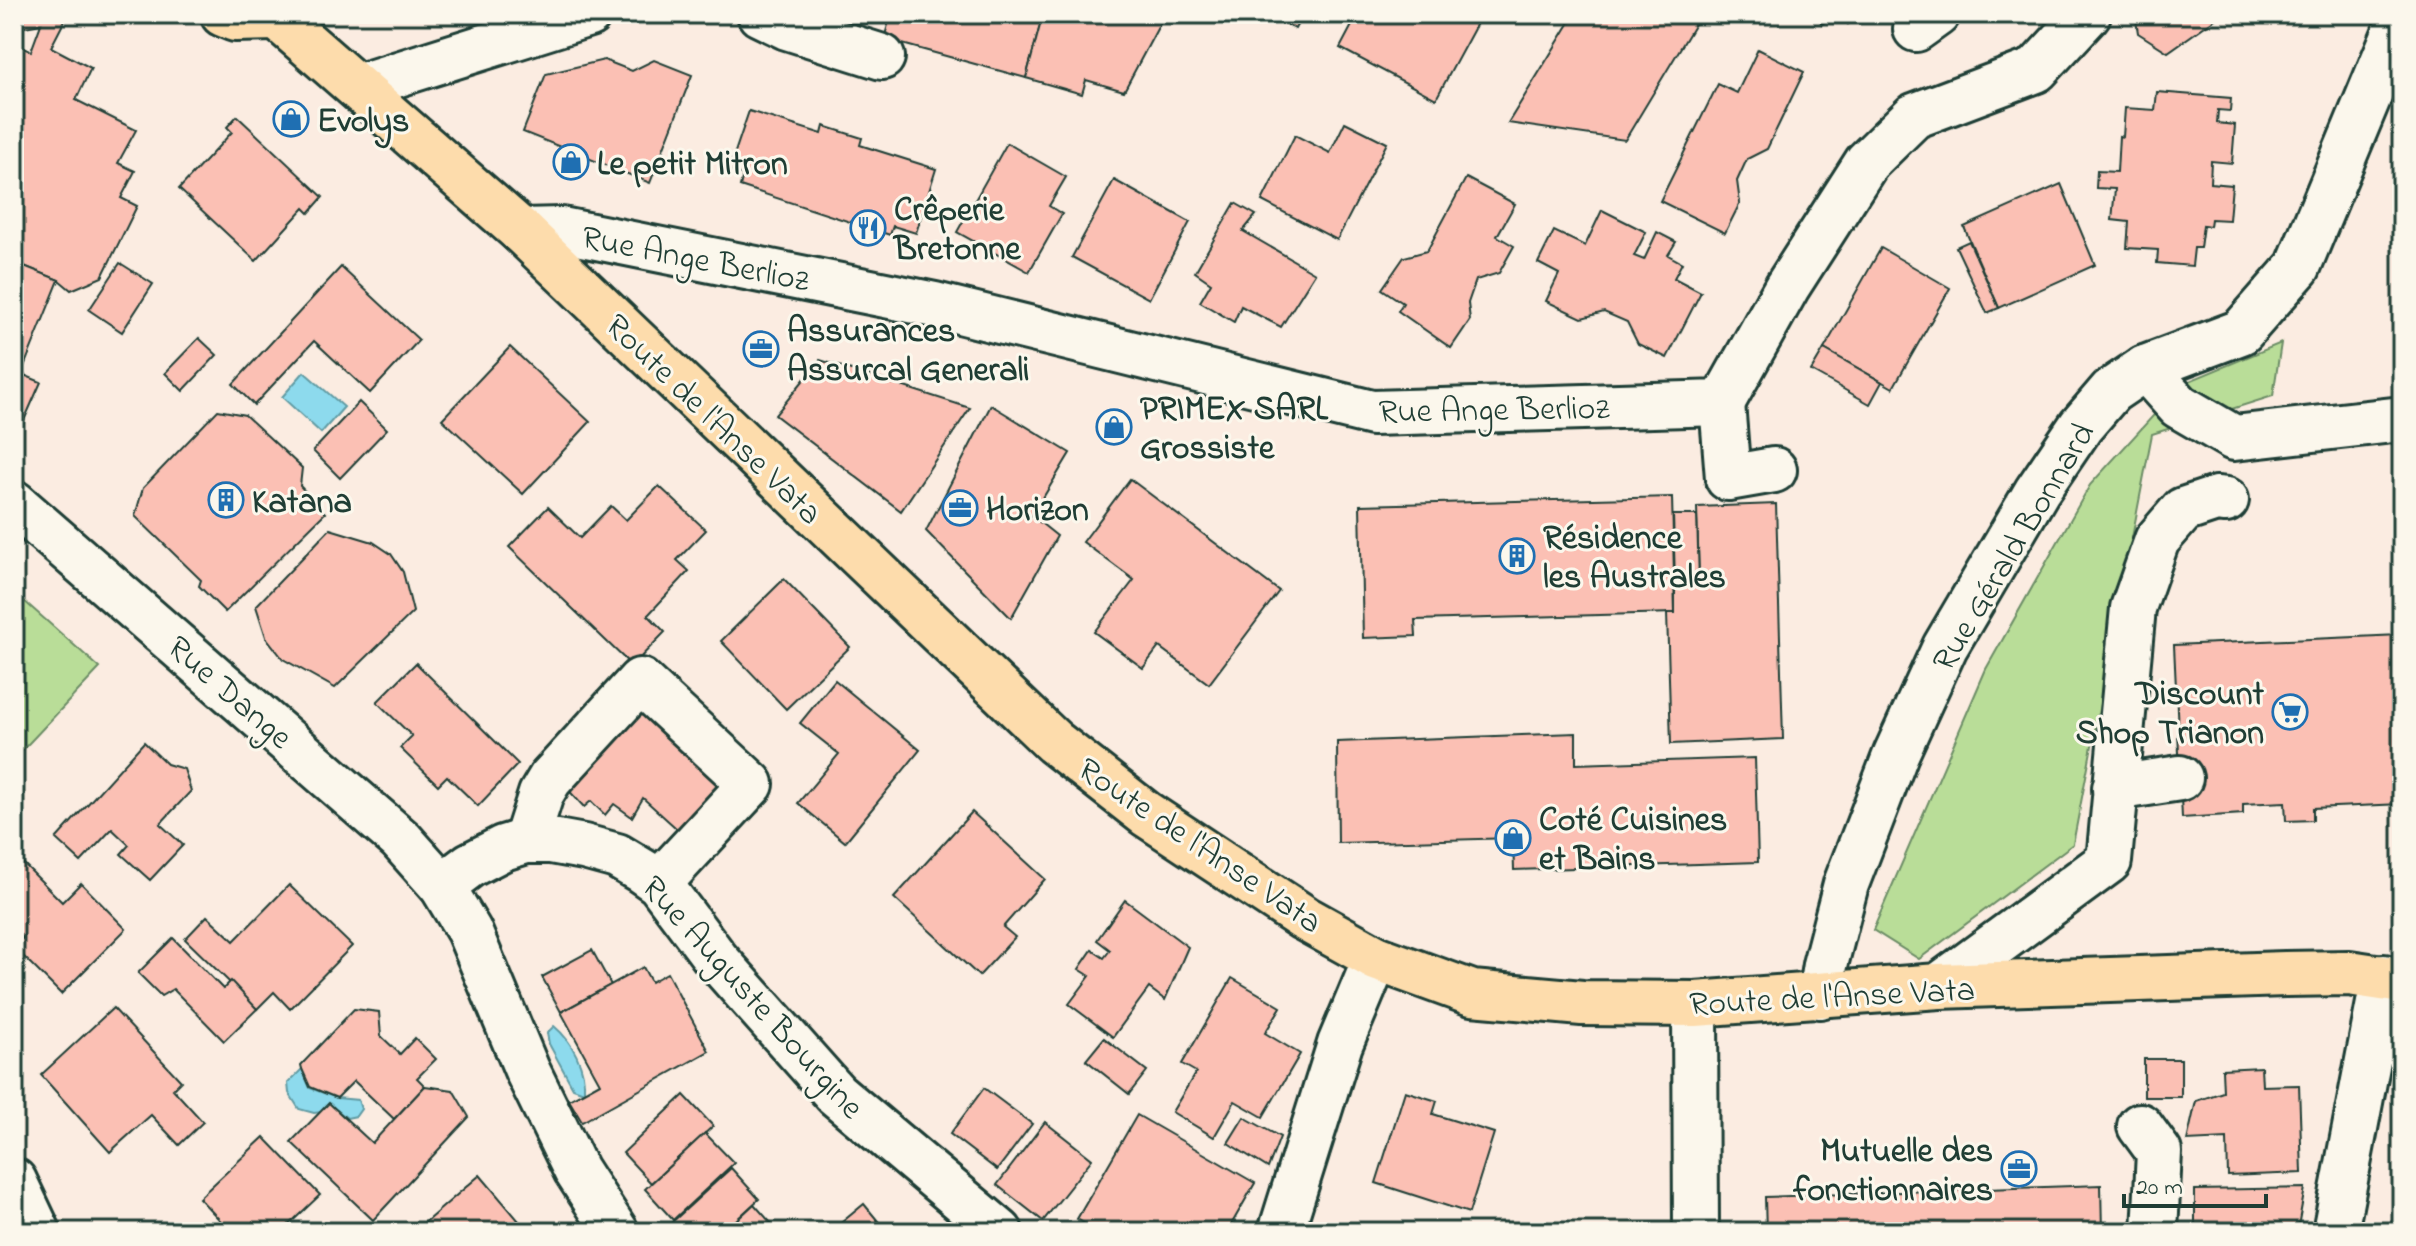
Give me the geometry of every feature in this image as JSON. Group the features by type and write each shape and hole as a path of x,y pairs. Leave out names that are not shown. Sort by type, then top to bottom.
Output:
{"main road":[{"name":"Route de l'Anse Vata","path":"223,14 235,19 274,16 357,87 521,231 1054,742 1146,814 1241,878 1376,958 1472,993 1582,1003 1695,1004 1939,986 2285,974 2349,973 2393,979"}],"street":[{"path":"357,87 589,14"},
{"path":"760,14 787,27 882,57"},
{"path":"1774,470 1728,478 1722,403 1787,287 1867,162 1914,116 2036,70 2088,14"},
{"name":"Rue Gérald Bonnard","path":"1820,996 1846,884 1896,754 1945,647 2037,491 2081,426 2111,391 2145,368 2241,332 2298,267 2402,16"},
{"name":"Rue Ange Berlioz","path":"521,231 562,230 935,305 1372,413 1722,403"},
{"path":"2145,368 2179,406 2234,438 2402,419"},
{"path":"1939,986 2109,861 2133,608 2157,540 2183,510 2216,499 2226,500"},
{"name":"Rue Dange","path":"14,503 401,840 442,886"},
{"path":"526,841 541,794 550,779 640,681 751,784 659,883"},
{"path":"2115,788 2180,778"},
{"name":"Rue Auguste Bourgine","path":"442,886 470,865 503,848 526,841 551,841 617,856 659,883 716,959 836,1094 1000,1232"},
{"path":"442,886 469,931 527,1070 576,1170 616,1232"},
{"path":"1281,1232 1340,1044 1376,958"},
{"path":"2335,1232 2393,979"},
{"path":"1695,1004 1696,1232"},
{"path":"2140,1126 2159,1152 2155,1232"},
{"path":"14,1181 38,1232"}],"green space":[{"path":"2281,343 2273,396 2152,434 2073,844 1919,959 1873,930 1986,669 2090,485 2182,384"},
{"path":"14,592 100,668 14,759"}],"water":[{"path":"304,372 344,407 321,433 282,397"},
{"path":"554,1026 567,1039 576,1056 583,1074 584,1092 573,1088 549,1044 547,1033"},
{"path":"302,1069 310,1088 337,1098 358,1100 361,1109 356,1116 347,1118 337,1110 314,1113 299,1109 289,1093 288,1083"}],"building":[{"path":"14,14 68,14 51,47 91,68 76,100 136,130 118,163 135,171 121,198 137,206 102,277 71,290 59,280 14,262 14,53 16,46 31,51 41,24 19,28 14,32"},
{"path":"891,14 1043,14 1026,78 884,39"},
{"path":"1043,14 1165,14 1124,91 1086,80 1082,94 1026,78"},
{"path":"1267,14 1303,14 1295,29"},
{"path":"1358,14 1482,14 1436,99 1340,48"},
{"path":"1575,14 1701,14 1625,140 1508,123"},
{"path":"1816,14 1836,14 1822,24"},
{"path":"1841,14 1862,14 1848,24"},
{"path":"2135,14 2222,14 2168,52 2138,33"},
{"path":"1758,49 1804,72 1767,149 1747,159 1737,181 1740,203 1725,233 1660,201 1718,84 1737,93"},
{"path":"604,60 632,71 654,60 692,75 650,183 523,132 546,74"},
{"path":"2157,92 2231,98 2230,111 2218,110 2217,123 2235,125 2232,163 2211,161 2210,183 2232,185 2229,220 2211,219 2210,226 2203,225 2200,248 2194,248 2192,266 2157,263 2158,250 2127,248 2129,222 2112,220 2115,189 2096,188 2097,171 2117,172 2119,136 2123,137 2125,108 2155,110"},
{"path":"749,111 822,134 824,126 862,138 860,145 936,169 916,233 893,226 890,235 740,186 743,175 729,170"},
{"path":"237,116 323,197 309,213 304,208 256,261 179,189 232,132 227,127"},
{"path":"1345,122 1387,143 1337,240 1262,201 1295,135 1330,153"},
{"path":"1007,143 1066,177 1049,206 1062,214 1029,272 957,232"},
{"path":"1466,178 1515,204 1497,236 1514,246 1499,273 1476,280 1468,303 1470,320 1451,348 1398,311 1403,303 1382,289 1404,257 1427,251"},
{"path":"1114,180 1190,222 1149,299 1072,257"},
{"path":"2061,184 2095,265 1999,308 1964,227"},
{"path":"1235,203 1256,215 1243,231 1315,273 1281,327 1241,306 1234,322 1200,302 1211,283 1195,272"},
{"path":"1602,210 1646,232 1634,256 1644,260 1657,232 1676,242 1668,255 1682,263 1674,278 1701,292 1667,358 1638,344 1627,322 1604,312 1582,318 1546,301 1559,274 1538,263 1554,231 1585,246"},
{"path":"1969,241 1999,308 1987,313 1956,247"},
{"path":"1881,248 1950,288 1893,388 1824,349"},
{"path":"14,262 59,280 23,369 14,365"},
{"path":"120,263 153,284 122,332 89,310"},
{"path":"341,267 419,340 370,393 314,341 254,405 233,384"},
{"path":"199,338 217,355 183,391 165,373"},
{"path":"510,347 590,422 523,494 442,419"},
{"path":"1824,349 1882,382 1870,404 1811,371"},
{"path":"820,360 970,408 901,511 775,415"},
{"path":"14,371 41,382 19,432 14,430"},
{"path":"359,402 387,429 340,478 313,451"},
{"path":"991,405 1070,453 1032,516 1057,536 1011,618 926,531"},
{"name":"Katana","path":"218,410 245,415 302,468 300,486 325,513 225,612 199,586 201,580 135,516 143,488"},
{"path":"1130,479 1279,591 1209,684 1159,647 1143,668 1094,632 1134,580 1083,542"},
{"path":"659,486 706,530 677,560 689,571 648,615 665,632 632,666 509,547 548,507 580,538 611,506 626,520"},
{"name":"Résidence les Australes","path":"1672,497 1675,613 1415,620 1416,636 1363,638 1360,505"},
{"name":"Résidence les Australes","path":"1776,504 1783,739 1671,744 1667,613 1675,613 1675,581 1699,581 1697,507"},
{"name":"Résidence les Australes","path":"1673,515 1697,515 1699,581 1675,581"},
{"path":"330,529 373,542 391,554 403,572 413,612 335,688 283,659 266,637 256,606"},
{"path":"784,579 850,647 786,709 721,641"},
{"name":"Discount Shop Trianon","path":"2400,627 2402,804 2313,808 2313,820 2286,821 2285,802 2243,804 2243,814 2182,818 2174,645 2400,635"},
{"path":"416,663 518,764 478,806 447,776 438,785 400,748 412,736 377,702"},
{"path":"835,680 920,750 845,842 798,803 839,754 800,723"},
{"path":"638,702 728,782 686,837 643,798 632,817 614,804 605,815 591,801 584,807 562,783"},
{"path":"1576,733 1576,764 1755,758 1758,862 1514,870 1513,838 1338,843 1337,742"},
{"path":"144,742 167,764 184,769 191,791 160,824 183,845 150,880 121,854 129,845 112,829 81,862 56,839"},
{"path":"972,812 1045,879 1003,927 1015,937 979,976 894,898"},
{"path":"16,856 62,902 81,883 126,929 61,994 14,947 23,938 14,928"},
{"path":"289,885 352,946 290,1009 274,992 257,1009 185,939 207,916 234,941"},
{"path":"1125,900 1188,947 1165,1000 1149,988 1113,1037 1069,1004 1090,976 1079,969 1092,950 1104,958 1110,950 1097,940"},
{"path":"173,938 223,989 231,981 257,1009 224,1041 173,989 161,996 138,973"},
{"path":"592,950 611,985 561,1012 542,977"},
{"path":"643,967 651,982 667,973 709,1051 582,1122 569,1100 600,1083 561,1012"},
{"path":"1232,978 1281,1007 1265,1033 1300,1054 1263,1117 1235,1101 1214,1137 1172,1112 1196,1072 1182,1064"},
{"path":"113,1008 181,1081 173,1089 203,1122 179,1145 151,1115 110,1152 41,1075"},
{"path":"354,1009 379,1012 381,1036 400,1054 415,1038 436,1059 417,1078 425,1086 394,1119 354,1081 337,1098 310,1087 302,1069 301,1065"},
{"path":"1104,1038 1147,1071 1129,1094 1086,1060"},
{"path":"2144,1059 2181,1059 2181,1097 2144,1097"},
{"path":"2261,1067 2262,1086 2299,1085 2302,1173 2228,1176 2227,1139 2187,1141 2196,1101 2223,1092 2222,1069"},
{"path":"425,1086 453,1090 469,1117 373,1220 291,1142 329,1103 372,1143"},
{"path":"984,1088 1032,1124 997,1170 950,1134"},
{"path":"1405,1091 1437,1101 1433,1114 1494,1133 1469,1213 1376,1183"},
{"path":"684,1095 713,1126 651,1183 623,1153"},
{"path":"1137,1115 1255,1183 1227,1232 1099,1232 1077,1219"},
{"path":"1244,1117 1280,1137 1268,1168 1228,1143"},
{"path":"1045,1122 1092,1159 1043,1221 997,1185"},
{"path":"705,1133 734,1163 673,1220 645,1189"},
{"path":"264,1137 320,1195 281,1232 231,1232 199,1198"},
{"path":"731,1168 759,1199 723,1232 676,1232 669,1225"},
{"path":"480,1175 525,1228 520,1232 414,1232"},
{"path":"2101,1185 2102,1232 1766,1232 1765,1197"},
{"path":"2305,1188 2297,1232 2195,1232 2195,1190"},
{"path":"2402,1190 2402,1232 2396,1232"},
{"path":"754,1204 779,1232 724,1232"},
{"path":"864,1204 887,1232 830,1232"}],"place":[{"name":"Evolys","path":"291,119"},
{"name":"Le petit Mitron","path":"571,162"},
{"name":"Crêperie Bretonne","path":"868,228"},
{"name":"Assurances Assurcal Generali","path":"761,349"},
{"name":"PRIMEX SARL Grossiste","path":"1114,427"},
{"name":"Katana","path":"226,500"},
{"name":"Horizon","path":"960,508"},
{"name":"Résidence les Australes","path":"1517,556"},
{"name":"Discount Shop Trianon","path":"2290,712"},
{"name":"Coté Cuisines et Bains","path":"1513,838"},
{"name":"Mutuelle des fonctionnaires","path":"2019,1169"}]}
